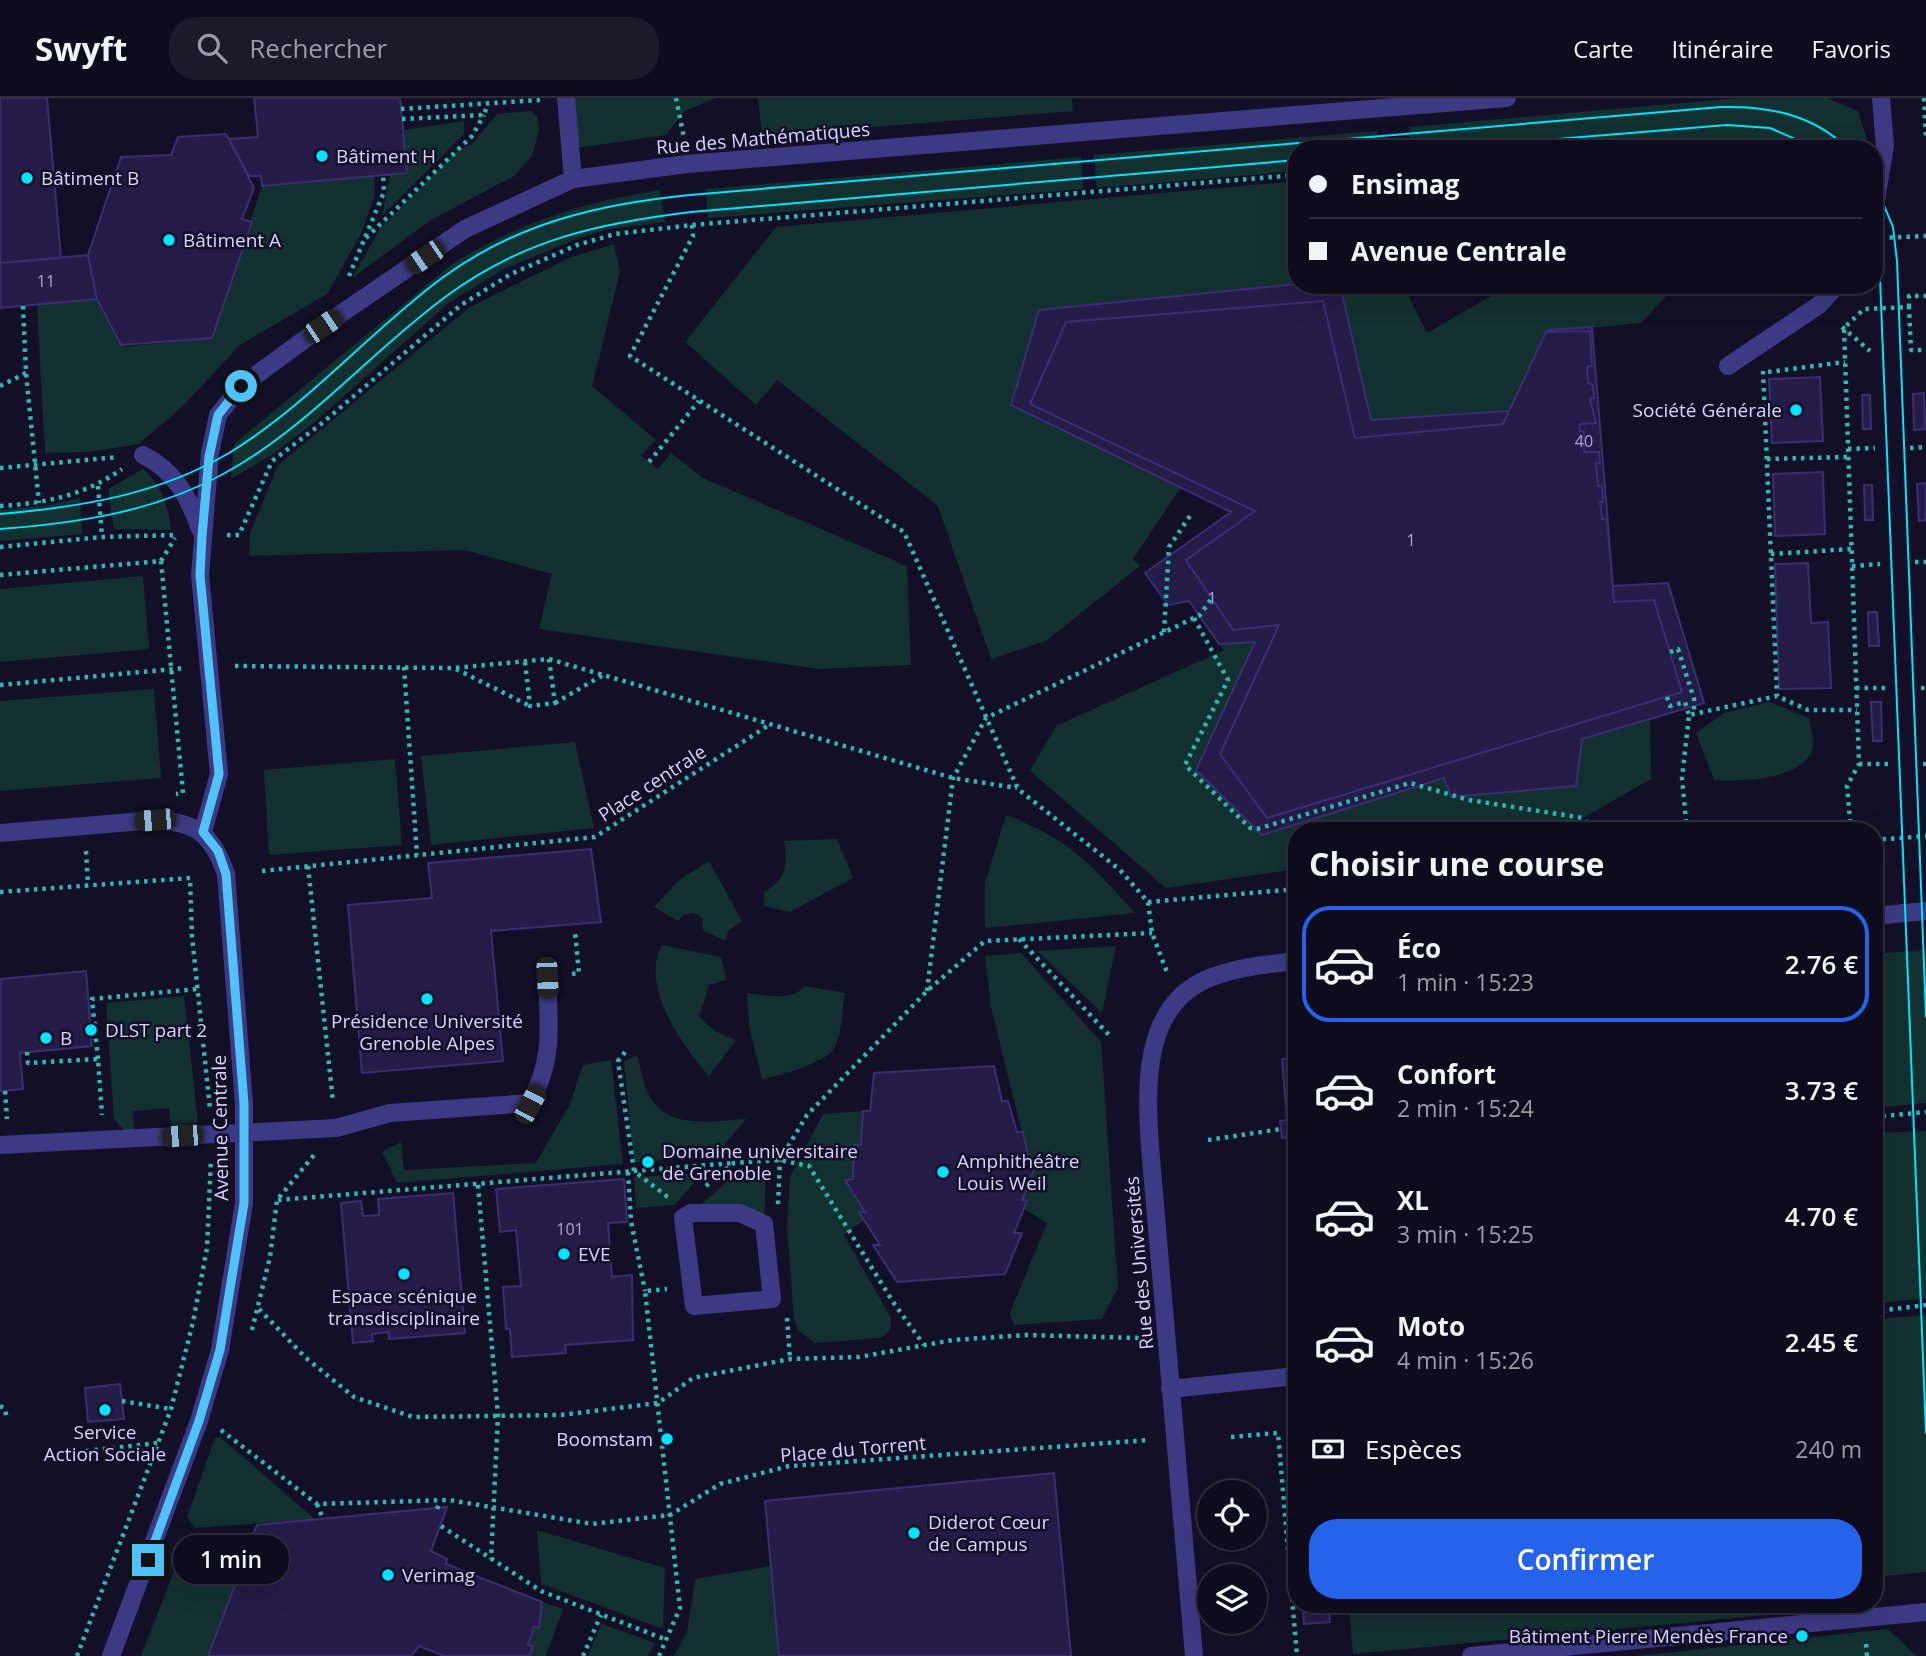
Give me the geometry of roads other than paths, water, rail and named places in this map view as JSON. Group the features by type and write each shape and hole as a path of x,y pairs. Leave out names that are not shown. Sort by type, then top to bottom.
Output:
{"street":[{"path":"566,98 573,179"},
{"name":"Rue des Mathématiques","path":"203,832 219,774 200,575 209,536 209,457 218,415 241,386 466,229 573,179 700,163 1507,98"},
{"path":"1881,98 1885,146 1883,158"},
{"path":"1728,366 1819,305 1829,294"},
{"path":"142,455 164,466 209,536"},
{"path":"0,833 155,820 180,821 203,832"},
{"name":"Avenue Centrale","path":"111,1656 199,1421 220,1350 244,1203 245,1132 226,874 218,851 203,832"},
{"path":"1883,915 1926,911"},
{"name":"Rue des Universités","path":"1194,1656 1147,1100 1152,1047 1178,999 1209,978 1245,967 1288,962"},
{"path":"0,1145 336,1128 390,1113 530,1104 545,1076 550,1031 547,978"},
{"path":"691,1213 740,1213 764,1224 772,1299 694,1306 683,1218 691,1213"},
{"path":"1170,1390 1288,1377"},
{"path":"1471,1656 1926,1612"}],"tram line":[{"path":"1334,140 1721,107 1756,108 1789,114 1820,128 1838,140"},
{"path":"1546,140 1727,125 1770,128 1797,140"},
{"path":"0,514 118,497 175,479 229,453 258,434 312,391 442,278 500,243 560,219 623,204 690,195 1288,144"},
{"path":"0,529 116,513 171,497 225,473 284,434 448,295 505,260 535,247 595,228 691,212 1288,161"},
{"path":"1883,203 1893,227 1897,261 1926,1017"},
{"path":"1881,294 1926,1433"}],"place":[{"name":"Bâtiment H","path":"322,156"},
{"name":"Bâtiment B","path":"27,178"},
{"name":"Bâtiment A","path":"169,240"},
{"name":"Société Générale","path":"1796,410"},
{"name":"Présidence Université Grenoble Alpes","path":"427,999"},
{"name":"DLST part 2","path":"91,1030"},
{"name":"B","path":"46,1038"},
{"name":"Domaine universitaire de Grenoble","path":"648,1162"},
{"name":"Amphithéâtre Louis Weil","path":"943,1172"},
{"name":"EVE","path":"564,1254"},
{"name":"Espace scénique transdisciplinaire","path":"404,1274"},
{"name":"Service Action Sociale","path":"105,1410"},
{"name":"Boomstam","path":"667,1439"},
{"name":"Diderot Cœur de Campus","path":"914,1533"},
{"name":"Verimag","path":"388,1575"},
{"name":"Bâtiment Pierre Mendès France","path":"1802,1636"}]}
